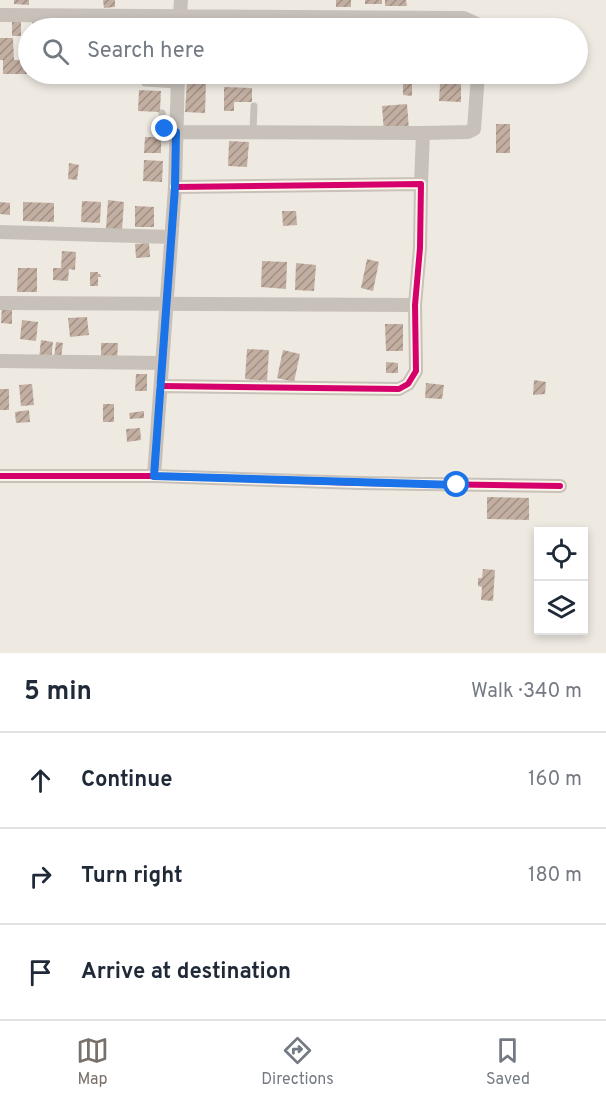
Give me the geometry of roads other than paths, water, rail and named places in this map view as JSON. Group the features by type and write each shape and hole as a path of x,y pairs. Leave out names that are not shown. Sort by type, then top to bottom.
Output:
{"street":[{"path":"179,18 181,0"},
{"path":"0,15 67,18"},
{"path":"154,476 175,187 177,84"},
{"path":"176,132 468,132 474,129 477,84"},
{"path":"161,386 399,389 408,384 416,371 415,305 420,248 423,133"},
{"path":"175,187 421,184"},
{"path":"0,232 171,237"},
{"path":"0,303 415,305"},
{"path":"0,361 162,363"},
{"path":"0,476 154,476 359,483 560,486"}],"lane":[{"path":"253,132 254,106"},
{"path":"162,113 165,129 176,132"}]}
